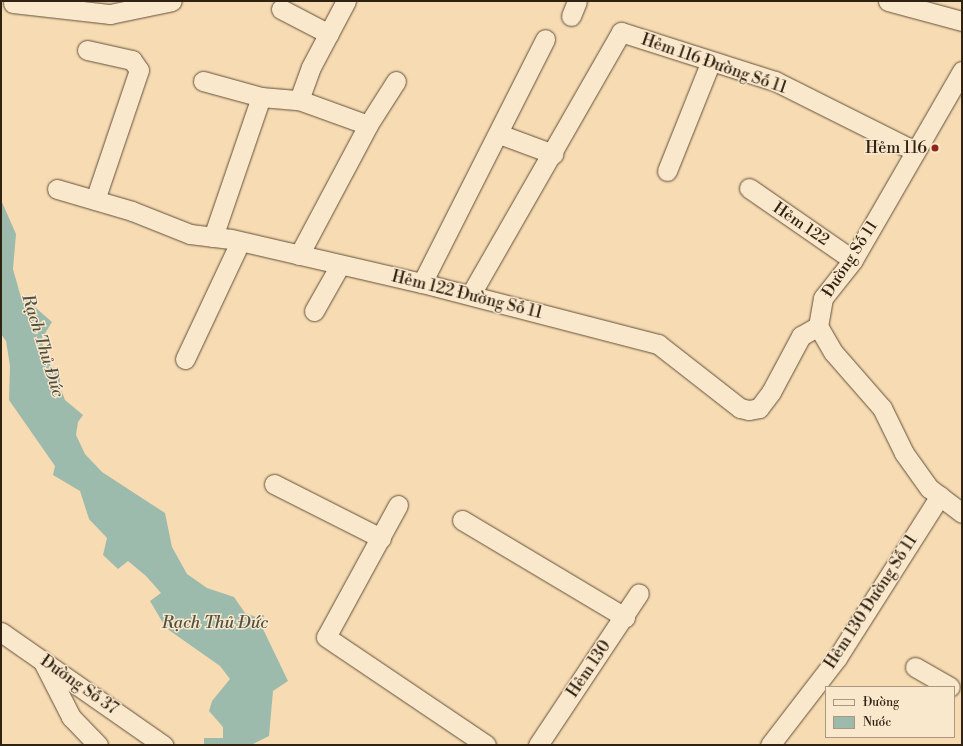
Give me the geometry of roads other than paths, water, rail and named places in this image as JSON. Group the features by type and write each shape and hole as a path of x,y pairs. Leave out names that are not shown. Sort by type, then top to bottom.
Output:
{"street":[{"path":"13,3 110,14 172,1"},
{"path":"299,100 328,34 346,1"},
{"path":"888,1 962,21"},
{"path":"281,9 328,34"},
{"name":"Hẻm 116 Đường Số 11","path":"553,154 621,32 775,81 915,150"},
{"path":"422,282 545,39"},
{"path":"87,50 132,60 139,70 95,200"},
{"path":"667,171 711,61"},
{"name":"Đường Số 11","path":"818,326 824,298 853,260 915,150 962,71"},
{"path":"202,81 262,97 299,100 368,125"},
{"path":"299,256 368,125 396,82"},
{"path":"213,237 262,97"},
{"path":"471,294 553,154 498,134"},
{"name":"Hẻm 122","path":"749,188 853,260"},
{"name":"Hẻm 122 Đường Số 11","path":"57,189 95,200 190,234 240,242 422,282 658,344 740,408 749,410 759,408 771,392 801,336 818,326"},
{"path":"185,359 240,242"},
{"path":"314,311 340,265"},
{"path":"818,326 834,352 882,408 904,453 929,488 962,513"},
{"path":"274,484 381,538"},
{"name":"Hẻm 130 Đường Số 11","path":"770,745 837,658 940,496"},
{"path":"398,505 326,637 486,745"},
{"path":"462,520 625,617"},
{"name":"Hẻm 130","path":"538,745 625,617 639,593"},
{"name":"Đường Số 37","path":"1,632 41,657 160,742"},
{"path":"41,657 71,717 98,745"},
{"path":"916,667 948,686"}],"water":[{"name":"Rạch Thủ Đức","path":"1,200 16,234 13,269 20,294 52,322 41,340 51,367 60,370 60,387 65,400 83,415 78,422 76,435 85,454 102,472 165,513 172,547 187,574 207,588 234,597 245,613 256,617 264,615 262,627 288,681 273,691 269,736 251,745 204,745 204,738 223,738 223,727 209,711 212,701 230,679 220,666 166,628 150,601 161,593 146,576 128,561 118,569 103,555 107,538 89,519 80,491 53,475 55,466 9,400 10,366 6,341 1,334"}],"place":[{"name":"Hẻm 116","path":"935,148"}]}
